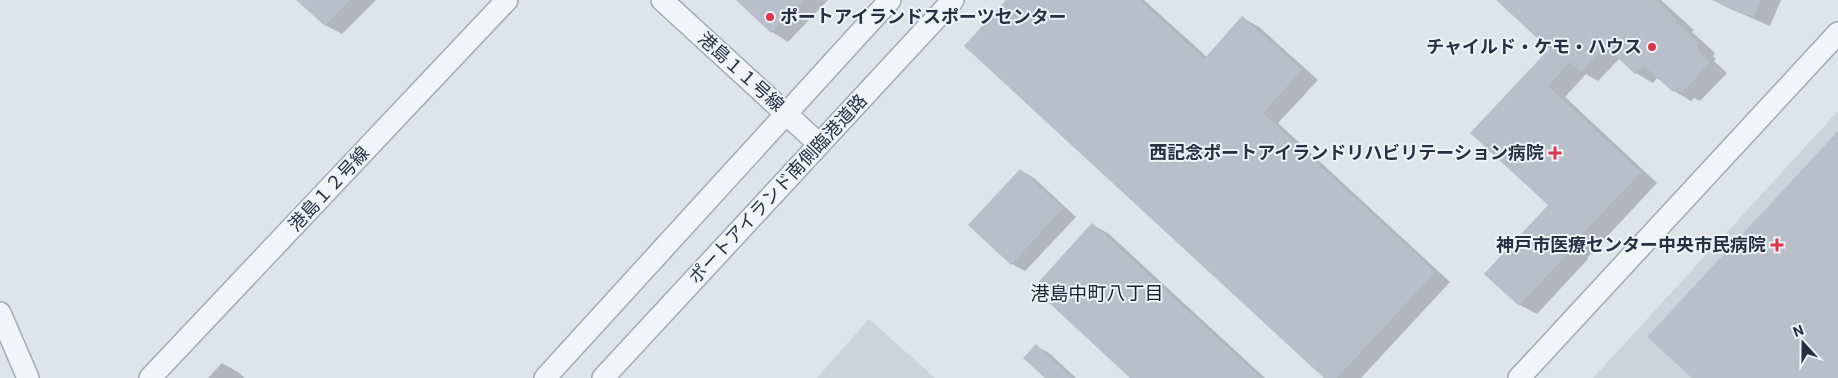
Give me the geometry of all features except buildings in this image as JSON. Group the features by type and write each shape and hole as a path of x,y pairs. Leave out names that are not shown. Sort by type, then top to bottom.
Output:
{"street":[{"name":"港島１２号線","path":"150,378 507,0"},
{"name":"港島１１号線","path":"662,0 819,144"},
{"path":"545,378 890,0"},
{"name":"ポートアイランド南側臨港道路","path":"603,378 953,0"},
{"path":"1519,378 1838,33"},
{"path":"0,313 28,378"}],"shaded area":[{"name":"神戸市医療センター中央市民病院","path":"1838,111 1838,378 1593,378"},
{"path":"869,319 935,378 817,378"}],"place":[{"name":"ポートアイランドスポーツセンター","path":"770,17"},
{"name":"チャイルド・ケモ・ハウス","path":"1652,47"},
{"name":"西記念ポートアイランドリハビリテーション病院","path":"1555,153"},
{"name":"神戸市医療センター中央市民病院","path":"1777,245"}],"district":[{"name":"港島中町八丁目","path":"1097,293"}]}
